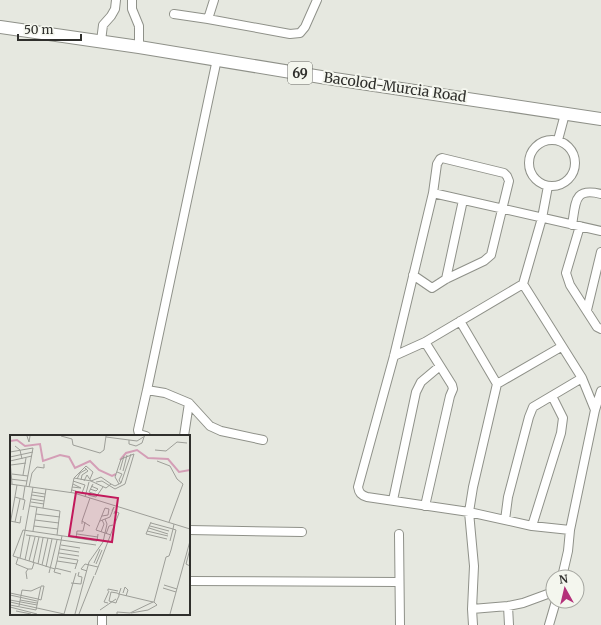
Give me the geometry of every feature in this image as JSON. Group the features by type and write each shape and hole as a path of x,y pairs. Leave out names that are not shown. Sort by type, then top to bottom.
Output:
{"main road":[{"name":"Bacolod-Murcia Road","path":"0,27 139,46 320,76 601,119"}],"street":[{"path":"101,41 103,25 111,16 115,8 116,0"},
{"path":"132,0 132,9 139,26 139,46"},
{"path":"208,19 214,0"},
{"path":"174,14 290,34 300,33 305,27 317,0"},
{"path":"142,435 139,434 138,430 217,59"},
{"path":"558,140 565,114"},
{"path":"547,140 558,140 567,144 573,152 576,161 574,170 569,179 563,184 548,186 538,182 531,173 528,163 531,152 538,144 547,140"},
{"path":"413,275 432,288 446,279 484,261 491,255 495,243 501,208 509,181 508,176 504,173 442,158 437,164 433,193 413,275 394,356 358,487 359,492 363,496 469,512 532,526 570,530"},
{"path":"394,356 424,342 523,284 542,218 548,186"},
{"path":"601,194 583,192 578,197 576,226 566,273 570,285 597,327 601,329"},
{"path":"433,193 601,231"},
{"path":"446,279 463,200"},
{"path":"586,310 601,252"},
{"path":"523,284 582,378 595,410"},
{"path":"460,321 498,384 473,487 469,512 474,566 472,609 473,625"},
{"path":"424,342 452,385 453,389 450,396 425,506"},
{"path":"498,384 562,347"},
{"path":"393,500 416,392 421,382 440,366"},
{"path":"505,520 508,497 533,407 582,378"},
{"path":"147,390 165,393 189,404 210,426 221,431 263,440"},
{"path":"564,569 568,552 570,530 595,410 601,391"},
{"path":"532,526 561,433 563,418 552,396"},
{"path":"184,435 189,404"},
{"path":"190,530 302,532"},
{"path":"399,534 398,582 400,625"},
{"path":"190,581 398,582"},
{"path":"472,609 508,606 523,603 545,595"},
{"path":"508,606 509,625"},
{"path":"549,625 554,609"}]}
